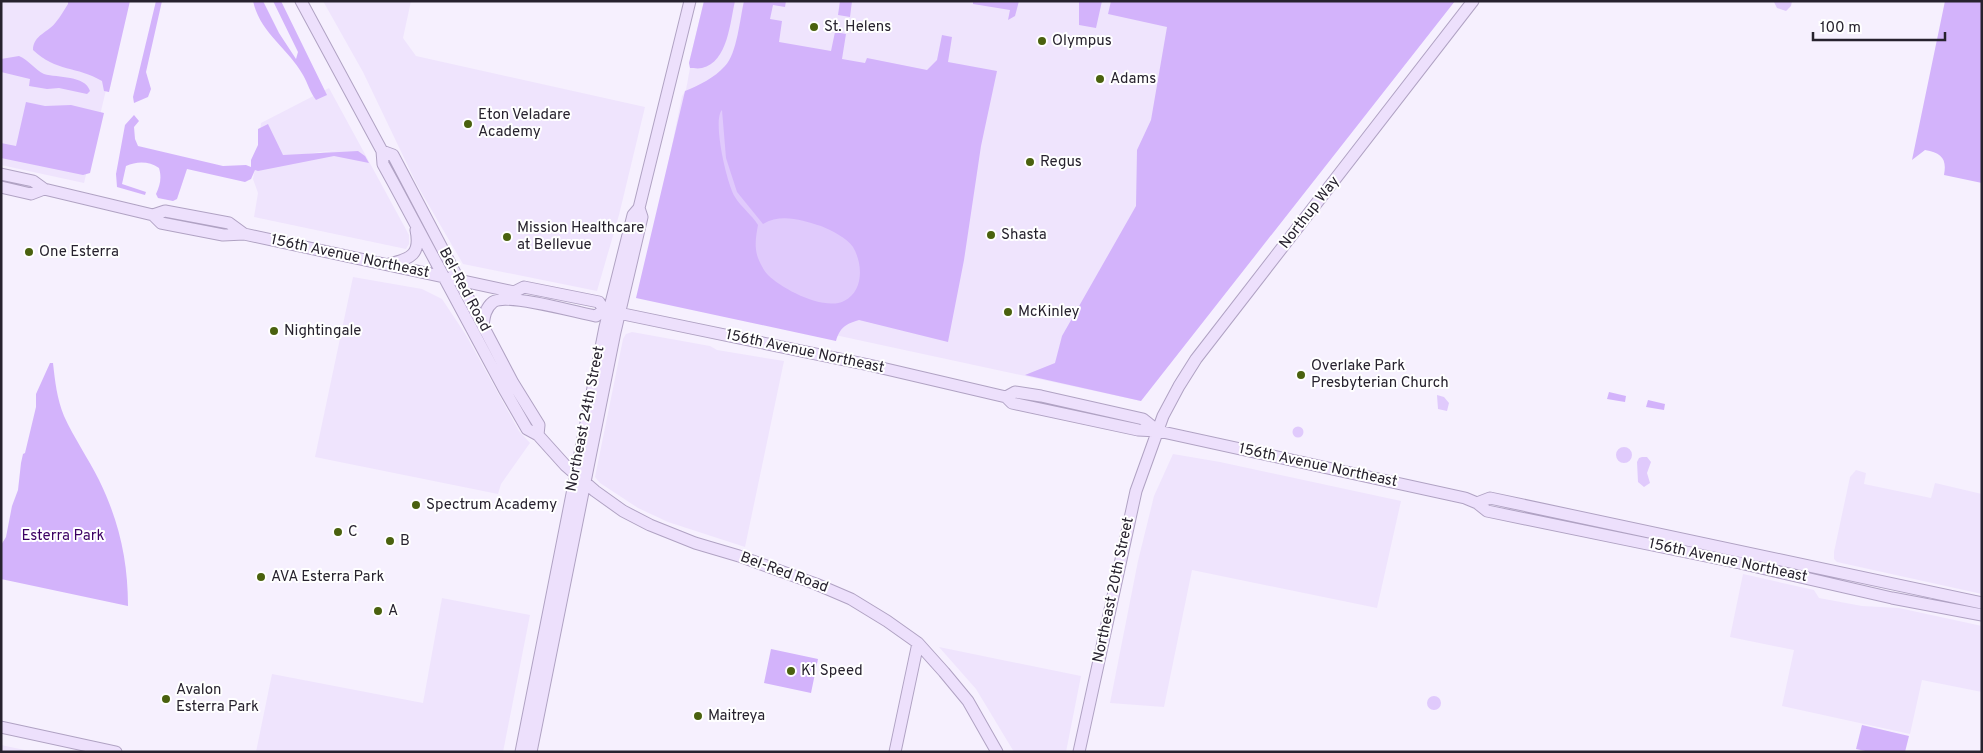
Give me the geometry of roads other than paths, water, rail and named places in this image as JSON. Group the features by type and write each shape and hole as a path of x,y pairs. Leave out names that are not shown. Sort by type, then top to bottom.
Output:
{"main road":[{"name":"Bel-Red Road","path":"301,1 382,151 383,164 527,428 538,435 563,464 585,483 623,511 650,526 695,543 776,569 851,599 887,621 918,643 968,701 997,752"},
{"name":"Northeast 24th Street","path":"527,751 529,711 575,474 610,312 633,215 640,208 690,1"},
{"name":"Northup Way","path":"1158,431 1163,416 1196,359 1473,1"},
{"name":"Bel-Red Road","path":"382,151 392,155 513,383 538,425 538,435"},
{"name":"156th Avenue Northeast","path":"1,174 33,181 44,189 153,215 161,223 223,235 244,234 458,280 594,315 610,312 854,362 1006,397 1015,392 1040,396 1143,419 1158,431 1458,497 1477,503 1487,511 1740,563 1892,598 1982,615"},
{"name":"156th Avenue Northeast","path":"1,187 31,194 44,189"},
{"path":"387,265 405,260 415,252 418,240 415,223"},
{"path":"483,326 486,311 493,302 498,299 518,296"},
{"name":"Northeast 24th Street","path":"527,751 544,684 585,483 610,312"},
{"name":"Northeast 20th Street","path":"1080,751 1131,508 1158,431"},
{"name":"156th Avenue Northeast","path":"1477,503 1490,498 1982,603"},
{"path":"1740,563 1747,560 1796,570 1814,567"},
{"path":"895,752 918,643"},
{"path":"541,650 544,684"},
{"path":"1,727 116,752"}],"place":[{"name":"St. Helens","path":"814,27"},
{"name":"Olympus","path":"1042,41"},
{"name":"Adams","path":"1100,79"},
{"name":"Eton Veladare Academy","path":"468,124"},
{"name":"Regus","path":"1030,162"},
{"name":"Shasta","path":"991,235"},
{"name":"Mission Healthcare at Bellevue","path":"507,237"},
{"name":"One Esterra","path":"29,252"},
{"name":"McKinley","path":"1008,312"},
{"name":"Nightingale","path":"274,331"},
{"name":"Overlake Park Presbyterian Church","path":"1301,375"},
{"name":"Spectrum Academy","path":"416,505"},
{"name":"C","path":"338,532"},
{"name":"B","path":"390,541"},
{"name":"AVA Esterra Park","path":"261,577"},
{"name":"A","path":"378,611"},
{"name":"K1 Speed","path":"791,671"},
{"name":"Avalon Esterra Park","path":"166,699"},
{"name":"Maitreya","path":"698,716"}],"park label":[{"name":"Esterra Park","path":"63,536"}]}
